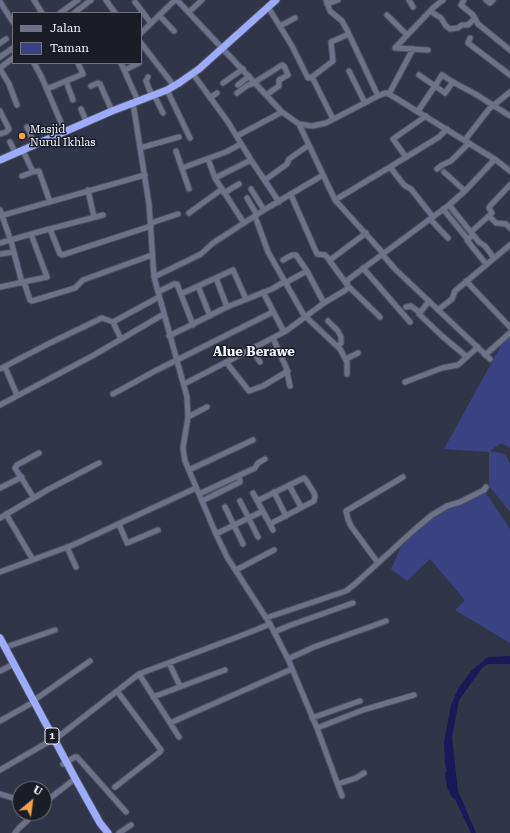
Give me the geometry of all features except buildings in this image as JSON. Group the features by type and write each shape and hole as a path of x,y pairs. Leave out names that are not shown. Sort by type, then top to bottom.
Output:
{"highway":[{"path":"0,160 174,86 193,74 275,1"},
{"name":"1","path":"0,638 10,666 32,702"},
{"name":"1","path":"3,647 64,763 98,820 108,833"},
{"name":"1","path":"64,763 72,781 103,833"}],"street":[{"path":"34,0 41,12"},
{"path":"61,12 78,0"},
{"path":"75,12 85,2 91,0"},
{"path":"106,0 114,12"},
{"path":"142,32 176,0 243,69 282,112 300,124 317,125 333,119 385,93 447,129 495,159 510,171"},
{"path":"189,12 202,0"},
{"path":"338,0 327,2 332,13 342,21 378,96"},
{"path":"409,0 413,7"},
{"path":"428,50 395,48 430,11 444,0"},
{"path":"464,0 461,5 473,15 478,24 510,50"},
{"path":"486,0 490,3 493,0"},
{"path":"0,2 12,20"},
{"path":"135,2 151,23"},
{"path":"268,7 308,78 312,77 333,61 331,42 349,34"},
{"path":"430,11 441,18 450,29 468,24 475,18"},
{"path":"159,15 174,31"},
{"path":"387,15 407,35"},
{"path":"280,26 295,18"},
{"path":"470,38 468,44 510,75"},
{"path":"0,43 6,39"},
{"path":"142,44 174,86"},
{"path":"0,57 12,49"},
{"path":"389,94 413,49"},
{"path":"12,59 0,68 18,105"},
{"path":"34,64 65,132"},
{"path":"47,89 83,74 78,64"},
{"path":"122,64 136,102 140,148 145,174 151,224 154,277 187,397 188,417 183,448 185,460 227,557 270,624 288,659 317,728 342,796"},
{"path":"125,70 137,64"},
{"path":"237,93 282,65 284,66 288,75 278,80 279,86 266,95"},
{"path":"224,83 243,69"},
{"path":"350,71 365,103"},
{"path":"193,74 228,122 250,160 279,202"},
{"path":"419,75 445,93 453,82"},
{"path":"418,111 442,75 510,116"},
{"path":"238,85 249,76"},
{"path":"148,77 146,81 162,113"},
{"path":"312,77 333,119"},
{"path":"66,81 73,100"},
{"path":"91,86 100,84 112,112"},
{"path":"167,90 190,138"},
{"path":"437,169 451,161 467,142 481,118 493,105 510,92"},
{"path":"210,98 217,93"},
{"path":"81,109 87,123"},
{"path":"0,111 9,129 0,134"},
{"path":"237,136 282,112"},
{"path":"406,157 393,139 426,116"},
{"path":"300,124 335,200 366,233 396,270 490,359"},
{"path":"27,127 35,145"},
{"path":"335,200 439,137 447,129"},
{"path":"140,148 179,137"},
{"path":"10,142 16,154"},
{"path":"182,168 226,152 241,144"},
{"path":"265,180 309,145"},
{"path":"23,151 33,172"},
{"path":"176,151 189,189"},
{"path":"208,159 215,178 244,224"},
{"path":"184,384 274,338 344,291 348,288 348,281 363,268 449,205 465,191 495,159"},
{"path":"215,178 250,160"},
{"path":"390,167 404,185 411,189 448,238"},
{"path":"22,176 33,172 39,172 50,202"},
{"path":"444,172 465,191"},
{"path":"1,216 145,174"},
{"path":"154,277 201,254 213,243 264,210 323,175"},
{"path":"189,213 223,191 239,184"},
{"path":"468,238 492,213 489,208 490,206 510,185"},
{"path":"251,189 264,210"},
{"path":"88,190 94,217"},
{"path":"291,195 317,254 325,255 348,286 380,317"},
{"path":"247,198 256,216 268,252 285,283 306,317 338,347 346,359 348,367 347,374"},
{"path":"449,205 494,258"},
{"path":"443,209 468,238 467,240 486,264"},
{"path":"0,210 23,282 30,300 32,301 75,288 83,280 152,255"},
{"path":"50,229 60,254 62,255 178,214"},
{"path":"0,243 103,215"},
{"path":"489,216 496,223 506,224 510,228"},
{"path":"330,260 366,233"},
{"path":"0,287 47,277 31,234"},
{"path":"438,310 452,299 454,292 466,281 510,245"},
{"path":"0,254 14,252"},
{"path":"283,260 295,254 307,271 324,303"},
{"path":"363,268 410,322"},
{"path":"181,294 233,270 246,299"},
{"path":"169,336 227,307 285,283 307,271"},
{"path":"216,278 227,307"},
{"path":"466,281 510,327"},
{"path":"112,322 177,284 192,324"},
{"path":"198,286 210,316"},
{"path":"263,292 284,332"},
{"path":"419,312 430,301"},
{"path":"406,307 411,306 419,312 442,336 467,357"},
{"path":"113,394 176,360 273,312"},
{"path":"0,404 94,355 164,314"},
{"path":"17,395 2,368 102,318 112,322 121,339"},
{"path":"328,321 338,331 341,337 341,343 338,347"},
{"path":"486,355 510,333"},
{"path":"274,338 288,371 290,386"},
{"path":"405,382 439,369 458,365 478,347"},
{"path":"252,349 260,362"},
{"path":"346,359 358,353"},
{"path":"226,362 249,391 263,386 288,371"},
{"path":"188,417 208,407"},
{"path":"189,470 253,440"},
{"path":"34,498 22,477 15,469 16,466 39,453"},
{"path":"199,494 254,468 258,463 265,459"},
{"path":"0,518 99,463"},
{"path":"202,501 240,482 238,476"},
{"path":"0,488 22,477"},
{"path":"378,562 351,526 346,511 403,477"},
{"path":"257,501 304,478 314,493 314,501 270,524"},
{"path":"289,485 301,507"},
{"path":"266,618 346,590 355,584 414,530 437,512 484,490 486,487"},
{"path":"0,572 68,547 196,488"},
{"path":"274,492 286,516"},
{"path":"253,493 273,530"},
{"path":"240,501 258,537"},
{"path":"225,507 243,544"},
{"path":"216,534 263,511"},
{"path":"6,514 33,560"},
{"path":"119,524 127,542 158,530"},
{"path":"68,547 76,567"},
{"path":"236,570 274,550"},
{"path":"274,632 353,603"},
{"path":"288,659 314,647 386,621"},
{"path":"0,770 52,740 139,674 270,624"},
{"path":"3,647 55,630"},
{"path":"0,721 32,702 90,661"},
{"path":"169,663 180,686"},
{"path":"0,671 10,666"},
{"path":"170,723 292,669"},
{"path":"153,697 225,670"},
{"path":"139,674 179,737"},
{"path":"115,787 161,750 117,691"},
{"path":"317,728 363,710 414,695"},
{"path":"312,718 360,701"},
{"path":"64,763 77,757 126,812"},
{"path":"338,784 364,774"},
{"path":"52,797 72,781"},
{"path":"0,794 12,798"},
{"path":"15,833 27,821"},
{"path":"119,833 131,825"}],"green space":[{"path":"510,329 510,448 501,443 490,451 505,454 510,463 510,512 489,486 489,452 444,449"},
{"path":"484,490 510,529 510,643 455,610 465,600 430,559 407,581 391,569 405,538 441,509"}],"shaded area":[{"path":"510,656 510,664 488,664 482,668 459,700 452,737 458,791 476,833 471,833 454,797 445,764 444,742 451,705 458,689 472,670 488,657"}],"waterway":[{"path":"448,774 450,787 455,796"}],"place":[{"name":"Masjid Nurul Ikhlas","path":"22,136"}],"district":[{"name":"Alue Berawe","path":"254,352"}]}
